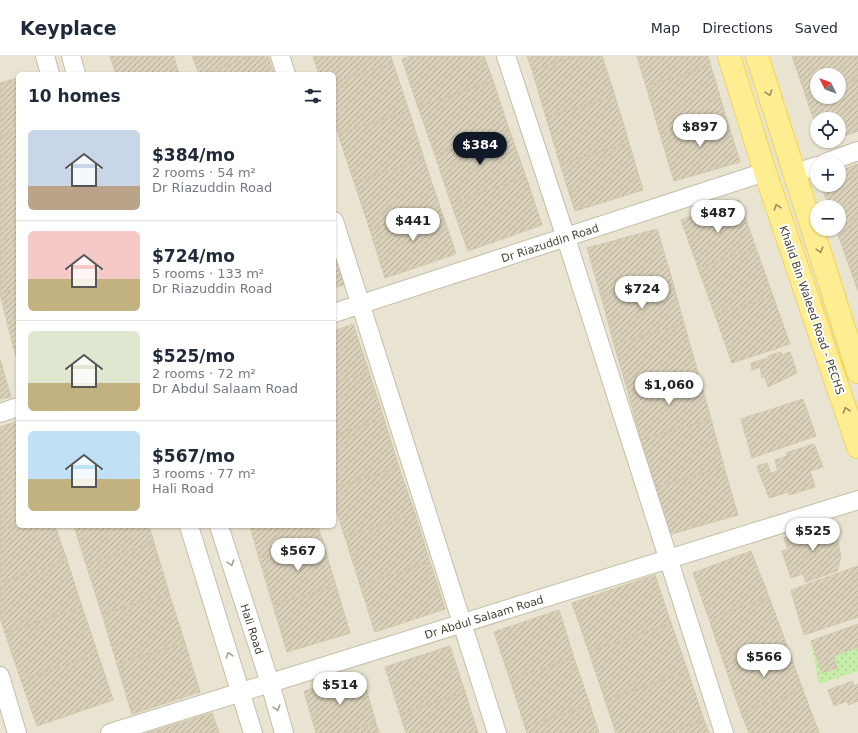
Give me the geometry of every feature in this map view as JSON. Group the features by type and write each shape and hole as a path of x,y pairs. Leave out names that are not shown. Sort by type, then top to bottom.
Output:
{"main road":[{"name":"Khalid Bin Waleed Road - PECHS","path":"729,56 765,172 858,447"},
{"path":"757,56 858,372"}],"street":[{"path":"45,56 49,72"},
{"path":"71,56 75,72"},
{"path":"280,56 285,72"},
{"path":"506,56 566,238 724,733"},
{"path":"844,156 858,151"},
{"path":"795,173 810,168"},
{"name":"Dr Riazuddin Road","path":"336,312 765,172"},
{"path":"336,227 497,733"},
{"path":"0,413 16,409"},
{"name":"Dr Abdul Salaam Road","path":"120,732 240,692 858,500"},
{"path":"190,528 253,733"},
{"name":"Hali Road","path":"220,528 270,683 284,733"},
{"path":"0,676 17,733"}],"shaded area":[{"path":"0,56 858,56 858,733 0,733"}],"green space":[{"path":"858,625 858,671 819,684 811,641"}],"building":[{"path":"110,56 174,56 178,72 115,72"},
{"path":"192,56 253,56 209,72 198,72"},
{"path":"253,56 268,56 273,72 209,72"},
{"path":"313,56 391,56 393,63 336,81 336,72 318,72"},
{"path":"410,56 484,56 493,81 418,107 402,59"},
{"path":"527,56 577,56 532,70"},
{"path":"577,56 602,56 615,96 546,117 532,70"},
{"path":"637,56 708,56 711,66 646,86"},
{"path":"792,56 858,56 858,79 846,83 846,68 810,68 810,96 806,97"},
{"path":"393,63 409,111 338,134 336,128 336,81"},
{"path":"711,66 725,114 660,134 646,86"},
{"path":"16,79 16,132 0,136 0,83"},
{"path":"858,79 858,131 846,135 846,112 811,112 806,97 810,96 810,104 846,104 846,83"},
{"path":"493,81 509,129 435,155 418,107"},
{"path":"615,96 629,143 560,164 546,117"},
{"path":"409,111 424,159 354,182 338,134"},
{"path":"725,114 740,162 674,181 660,134"},
{"path":"509,129 526,177 451,203 435,155"},
{"path":"16,132 16,184 0,189 0,136"},
{"path":"629,143 643,190 575,211 560,164"},
{"path":"424,159 440,207 370,230 354,182"},
{"path":"858,164 858,218 846,222 846,200 826,200 824,192 846,192 846,168"},
{"path":"526,177 542,225 468,251 451,203"},
{"path":"16,184 16,237 0,241 0,189"},
{"path":"739,200 756,248 698,268 681,220"},
{"path":"440,207 456,254 385,278 370,230"},
{"path":"858,218 858,272 852,274 838,236 846,236 846,222"},
{"path":"657,229 671,276 601,296 587,248"},
{"path":"16,237 16,289 0,294 0,241"},
{"path":"336,247 349,283 336,287"},
{"path":"756,248 773,296 715,315 698,268"},
{"path":"858,272 858,291 852,274"},
{"path":"671,276 684,324 614,344 601,296"},
{"path":"16,289 16,341 12,342 0,294"},
{"path":"773,296 790,344 732,363 715,315"},
{"path":"353,324 369,372 336,382 336,330"},
{"path":"684,324 698,372 628,392 614,344"},
{"path":"16,341 16,356 12,342"},
{"path":"781,352 782,355 790,352 797,373 768,387 765,377 762,378 760,367 752,370 751,363"},
{"path":"0,359 11,397 0,399"},
{"path":"369,372 384,419 336,434 336,382"},
{"path":"698,372 711,419 641,440 628,392"},
{"path":"803,399 816,436 752,458 741,419"},
{"path":"384,419 399,467 336,487 336,434"},
{"path":"711,419 724,467 655,487 641,440"},
{"path":"16,422 16,474 0,479 0,427"},
{"path":"814,444 823,467 810,471 815,487 789,495 788,492 769,498 757,466 767,463 771,473 778,471 775,460 787,456 786,453"},
{"path":"399,467 415,514 345,537 336,510 336,487"},
{"path":"724,467 738,515 668,535 655,487"},
{"path":"16,474 16,526 0,531 0,479"},
{"path":"415,514 430,562 360,585 345,537"},
{"path":"828,521 836,532 841,557 837,571 806,582 803,574 791,578 782,551 788,549 784,538"},
{"path":"16,526 16,528 56,528 67,560 0,583 0,531"},
{"path":"75,528 150,528 154,543 86,564"},
{"path":"251,528 319,528 322,539 259,558"},
{"path":"322,539 336,586 273,605 259,558"},
{"path":"154,543 169,593 102,614 86,564"},
{"path":"751,551 769,597 709,619 693,573"},
{"path":"67,560 82,607 5,633 0,617 0,583"},
{"path":"430,562 445,609 375,632 360,585"},
{"path":"858,566 858,617 804,635 791,590"},
{"path":"655,575 671,623 589,652 572,603"},
{"path":"336,586 350,633 287,652 273,605"},
{"path":"169,593 185,643 117,664 102,614"},
{"path":"769,597 786,643 725,666 709,619"},
{"path":"82,607 98,654 21,680 5,633"},
{"path":"559,610 574,658 510,679 494,632"},
{"path":"671,623 688,672 605,700 589,652"},
{"path":"858,624 858,647 833,656 837,668 822,673 811,641"},
{"path":"185,643 200,692 132,714 117,664"},
{"path":"786,643 803,690 741,713 725,666"},
{"path":"450,646 465,692 400,714 385,667"},
{"path":"98,654 113,700 37,726 21,680"},
{"path":"574,658 590,705 525,727 510,679"},
{"path":"688,672 704,720 668,733 616,733 605,700"},
{"path":"362,674 376,723 342,733 316,733 304,691"},
{"path":"853,681 854,686 858,684 858,701 848,705 847,701 834,706 828,690"},
{"path":"803,690 819,733 749,733 741,713"},
{"path":"465,692 478,733 406,733 400,714"},
{"path":"590,705 599,733 527,733 525,727"},
{"path":"212,713 219,733 147,733"},
{"path":"704,720 709,733 668,733"},
{"path":"376,723 379,733 342,733"}]}
